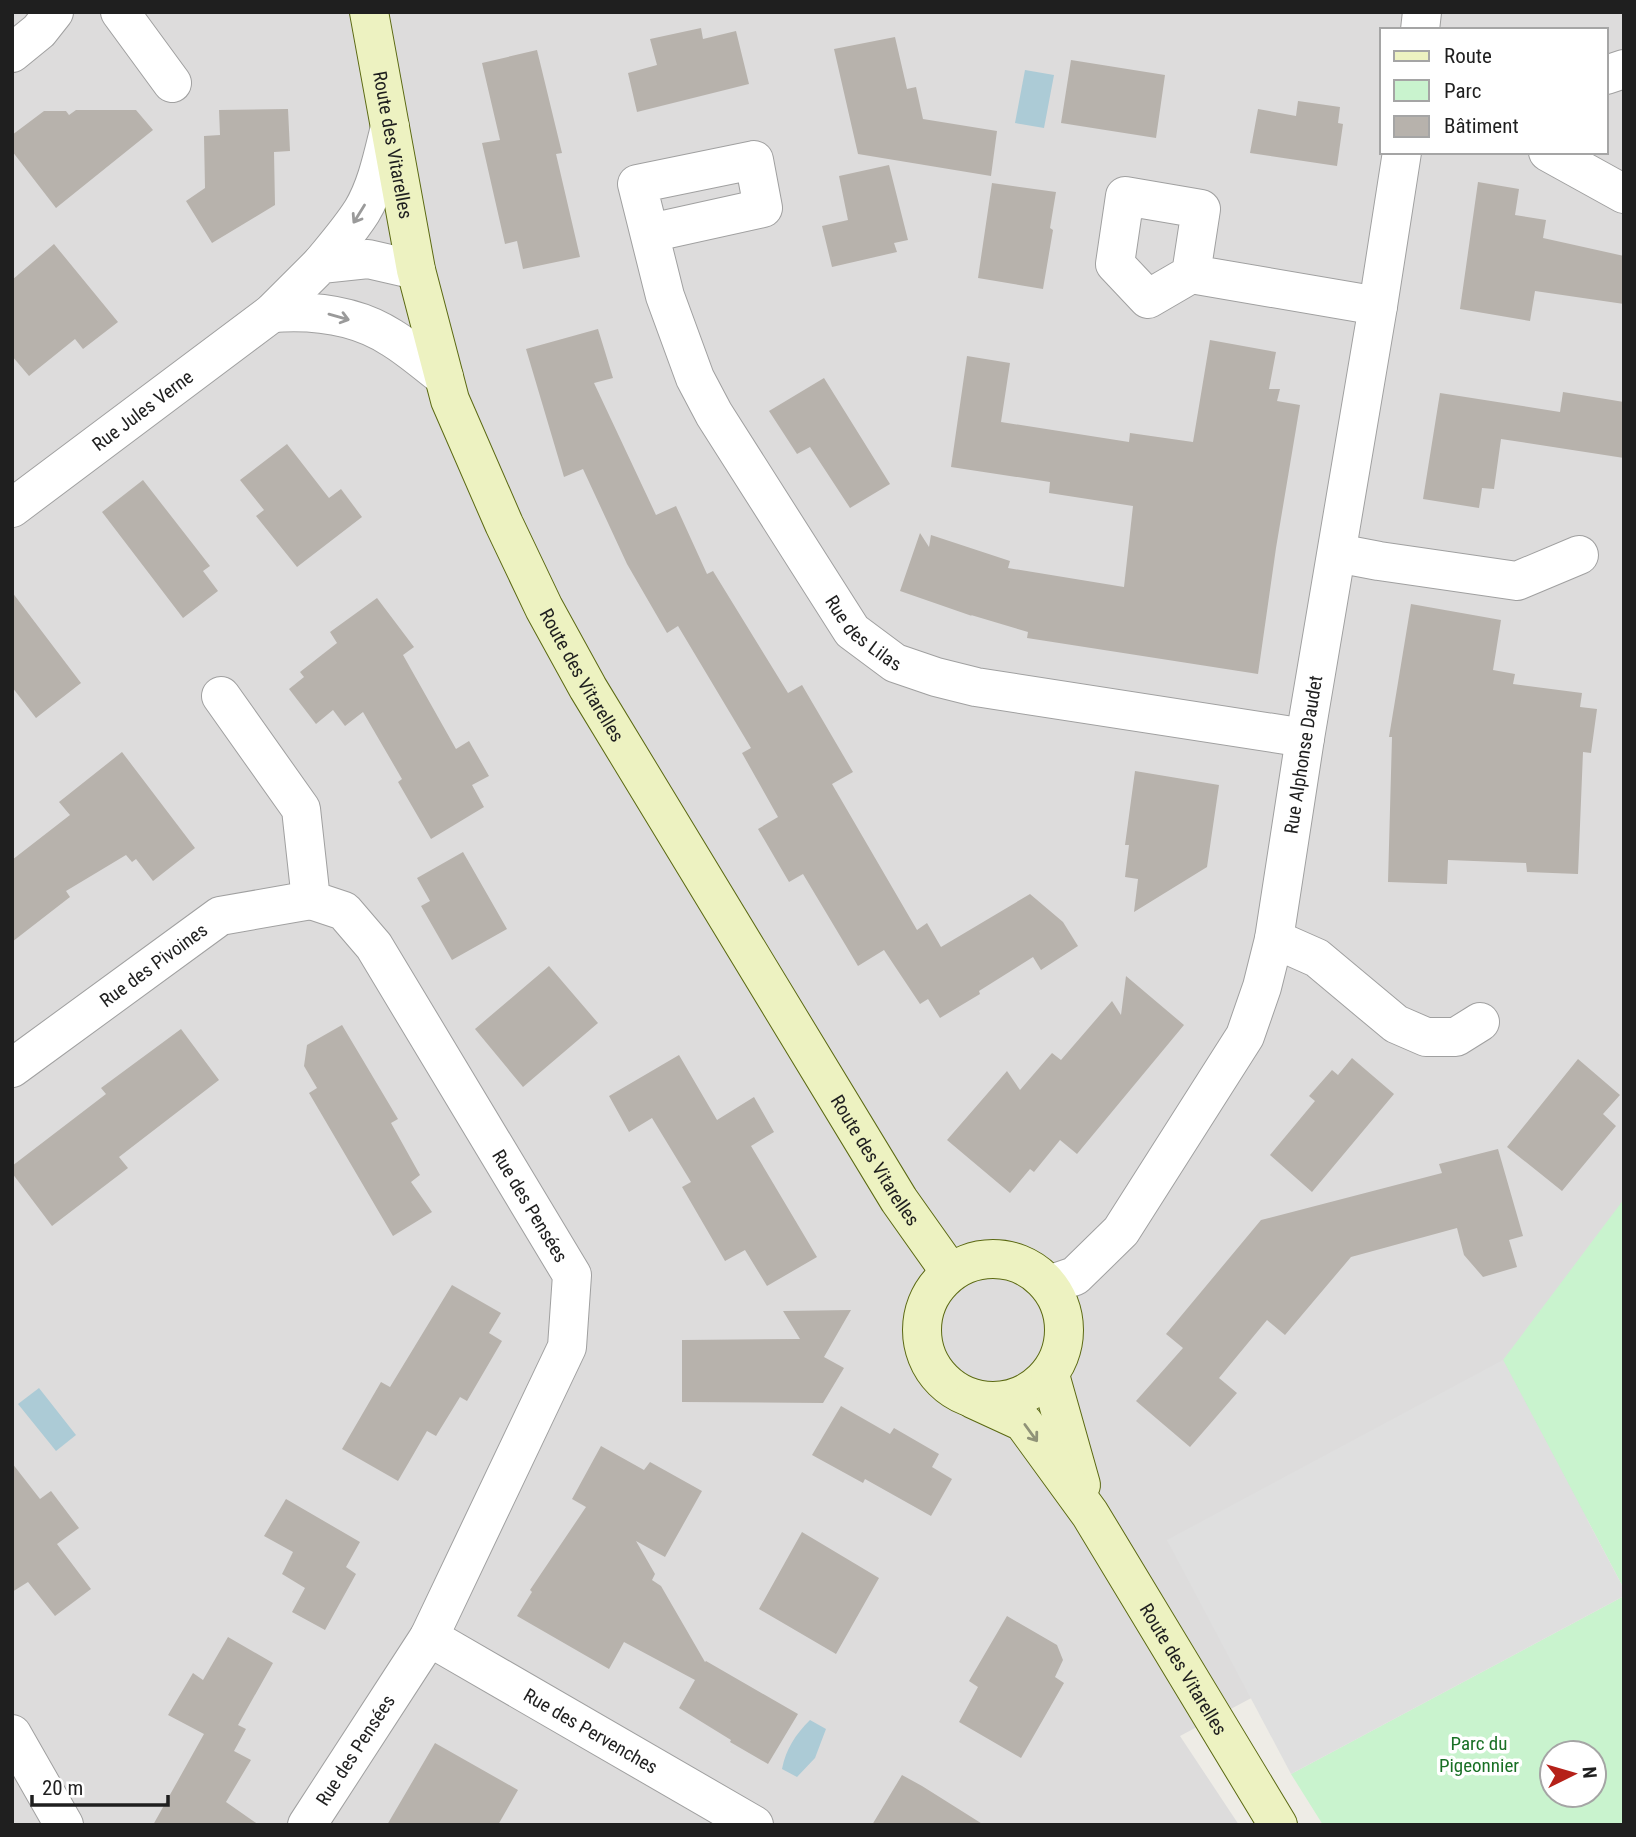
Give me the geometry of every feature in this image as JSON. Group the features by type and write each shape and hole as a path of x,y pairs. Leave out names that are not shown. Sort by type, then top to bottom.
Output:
{"main road":[{"name":"Route des Vitarelles","path":"369,12 416,270 450,400 504,524 544,608 588,688 899,1200 950,1272"},
{"path":"1002,1258 1028,1267 1049,1285 1063,1314 1063,1346 1050,1375 1024,1395 999,1402 973,1399 949,1387 931,1367 922,1342 922,1316 932,1292 950,1272 975,1260 1002,1258"},
{"name":"Route des Vitarelles","path":"1050,1375 1090,1514"},
{"name":"Route des Vitarelles","path":"973,1399 1023,1422 1090,1514 1278,1825"}],"street":[{"path":"12,53 39,32 54,12"},
{"path":"120,12 172,83"},
{"name":"Rue Jules Verne","path":"12,508 272,313 321,264 363,210 379,172 390,127"},
{"name":"Rue Alphonse Daudet","path":"1049,1285 1075,1276 1121,1231 1245,1036 1262,987 1273,939 1402,154"},
{"path":"1552,154 1624,194"},
{"name":"Rue des Lilas","path":"650,233 665,296 695,378 721,426 852,631 895,663 962,684 1305,738"},
{"path":"321,264 368,259 416,270"},
{"path":"1191,274 1378,306"},
{"path":"272,313 324,313 361,324 391,337 444,377"},
{"path":"1337,553 1517,581 1579,555"},
{"path":"221,696 301,809 311,900"},
{"name":"Rue des Pivoines","path":"12,1068 220,916 311,900"},
{"name":"Rue des Pensées","path":"307,1825 429,1637 568,1347 572,1275 374,946 344,911 311,900"},
{"path":"1273,939 1317,958 1396,1024 1426,1038 1456,1037 1480,1022"},
{"name":"Rue des Pervenches","path":"429,1637 754,1825"},
{"path":"12,1734 64,1825"}],"shaded area":[{"path":"12,12 1624,12 1624,1499 1180,1736 1239,1825 12,1825"},
{"path":"1503,1360 1624,1589 1624,1596 1291,1774 1167,1540"}],"green space":[{"path":"1624,1199 1624,1589 1503,1360"},
{"name":"Parc du Pigeonnier","path":"1624,1596 1624,1825 1323,1825 1291,1774"}],"water":[{"path":"1025,70 1054,75 1044,128 1015,123"},
{"path":"39,1388 76,1435 56,1451 18,1404"},
{"path":"810,1720 826,1729 815,1758 797,1777 782,1769 792,1743"}],"building":[{"path":"701,28 703,39 736,31 749,84 637,112 628,73 657,65 650,39"},
{"path":"895,37 907,89 916,87 923,119 997,131 991,176 858,154 834,49"},
{"path":"537,50 562,153 556,154 580,257 523,269 517,241 505,244 482,143 500,140 482,63"},
{"path":"1071,60 1165,75 1156,138 1061,123"},
{"path":"1298,101 1340,107 1338,123 1343,124 1337,166 1250,153 1258,109 1296,116"},
{"path":"288,109 290,151 274,152 275,205 212,243 186,201 205,188 204,136 220,135 219,110"},
{"path":"76,110 136,110 153,130 56,208 12,151 12,135 44,111 66,111 69,115"},
{"path":"889,165 908,240 894,243 897,252 832,267 822,226 848,220 839,176"},
{"path":"1478,182 1519,189 1515,215 1546,220 1543,238 1624,256 1624,304 1535,291 1530,321 1460,309"},
{"path":"992,183 1056,192 1043,289 978,278"},
{"path":"54,244 118,322 83,349 75,339 29,376 12,356 12,280"},
{"path":"598,329 613,378 594,383 656,515 676,506 707,574 713,571 788,693 802,685 853,772 832,784 917,930 927,923 941,947 1030,894 1063,922 1078,946 1041,970 1033,957 940,1018 928,999 920,1004 884,950 858,966 803,874 789,882 758,829 778,817 742,753 751,748 678,626 667,633 627,564 583,469 564,477 526,349"},
{"path":"1210,340 1276,352 1269,389 1280,389 1277,401 1300,405 1258,674 1027,638 1028,632 900,591 920,533 929,547 931,535 1010,561 1008,568 1124,587 1133,506 1049,493 1050,482 951,467 967,356 1010,363 1001,422 1129,442 1130,433 1193,442"},
{"path":"824,378 890,484 850,508 810,447 797,454 769,411"},
{"path":"1563,392 1624,402 1624,458 1501,439 1494,489 1482,488 1479,508 1423,499 1440,393 1560,412"},
{"path":"287,444 329,498 341,489 362,517 297,567 256,516 264,510 240,480"},
{"path":"143,480 210,566 203,571 218,591 183,618 102,512"},
{"path":"12,592 81,683 36,718 12,687"},
{"path":"377,598 414,647 403,655 456,749 469,741 489,776 472,785 484,807 431,839 398,782 402,779 363,712 345,726 333,710 316,724 289,689 304,677 300,672 337,643 330,632"},
{"path":"1411,604 1501,620 1493,670 1515,674 1513,684 1582,693 1580,707 1597,709 1591,753 1583,752 1578,874 1527,872 1526,863 1448,860 1447,884 1388,882 1392,737 1389,737"},
{"path":"122,752 195,848 153,881 136,859 132,862 126,855 66,891 70,897 12,942 12,860 70,815 59,802"},
{"path":"1135,771 1219,785 1207,867 1134,912 1138,879 1125,877 1129,845 1125,845"},
{"path":"463,852 507,929 452,960 421,906 430,901 417,878"},
{"path":"549,966 598,1023 523,1087 475,1029"},
{"path":"1126,976 1184,1025 1077,1154 1060,1140 1034,1172 1030,1169 1010,1193 947,1140 1007,1071 1020,1090 1052,1053 1061,1060 1112,1001 1121,1015"},
{"path":"342,1025 398,1119 391,1123 420,1175 411,1182 432,1212 393,1236 309,1093 317,1088 304,1066 307,1045"},
{"path":"181,1029 219,1080 119,1157 128,1168 52,1226 12,1173 12,1166 106,1094 101,1088"},
{"path":"679,1055 717,1120 754,1097 774,1132 751,1146 817,1257 767,1286 745,1250 725,1261 682,1187 691,1182 652,1118 629,1132 609,1096"},
{"path":"1352,1058 1394,1094 1312,1192 1270,1155 1315,1101 1309,1096 1332,1070 1338,1075"},
{"path":"1578,1059 1620,1095 1603,1114 1616,1126 1562,1191 1507,1147"},
{"path":"1498,1149 1523,1236 1509,1240 1517,1267 1483,1277 1464,1255 1457,1228 1351,1257 1285,1335 1267,1320 1219,1378 1237,1393 1190,1447 1136,1401 1183,1348 1166,1334 1261,1220 1442,1173 1439,1164"},
{"path":"452,1285 501,1313 489,1333 502,1341 467,1401 460,1397 436,1436 427,1431 398,1481 342,1449 381,1382 390,1387"},
{"path":"851,1310 824,1357 844,1368 823,1403 682,1402 682,1340 800,1339 783,1311"},
{"path":"841,1406 890,1434 894,1428 939,1454 932,1467 952,1479 931,1516 865,1479 863,1483 812,1455"},
{"path":"601,1446 644,1470 650,1462 702,1491 665,1557 636,1541 655,1574 652,1580 661,1586 705,1662 798,1714 768,1764 679,1708 695,1680 624,1642 609,1669 517,1616 532,1592 530,1590 586,1507 572,1499"},
{"path":"12,1463 40,1499 51,1491 79,1528 57,1544 91,1589 55,1616 28,1582 12,1592"},
{"path":"286,1499 360,1542 346,1567 356,1574 325,1630 292,1612 305,1588 282,1574 293,1552 264,1536"},
{"path":"802,1532 879,1578 836,1654 759,1609"},
{"path":"1007,1616 1057,1645 1063,1660 1055,1677 1064,1683 1021,1758 959,1722 978,1687 969,1681"},
{"path":"228,1637 273,1663 238,1725 246,1729 234,1751 251,1760 226,1802 259,1825 153,1825 204,1734 168,1715 193,1673 203,1680"},
{"path":"435,1743 518,1790 498,1825 387,1825"},
{"path":"902,1775 922,1786 984,1825 872,1825"}]}
